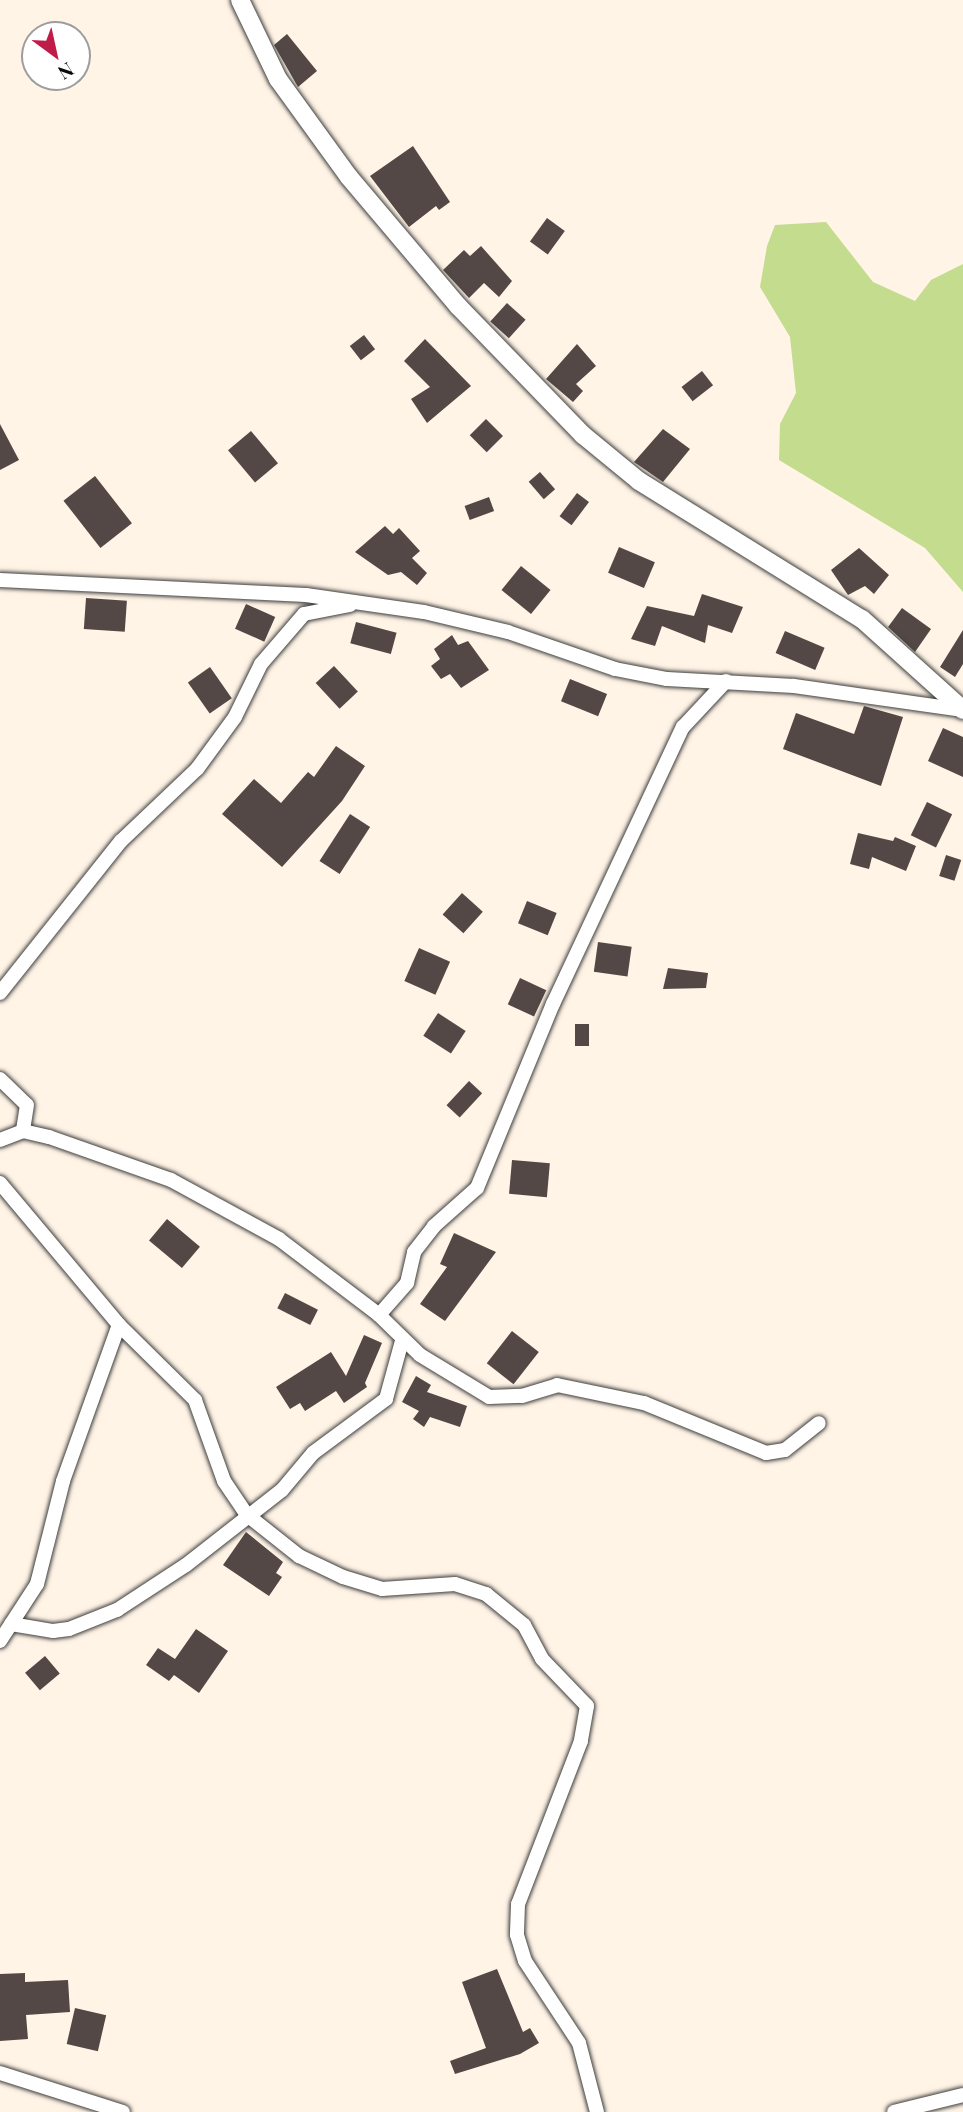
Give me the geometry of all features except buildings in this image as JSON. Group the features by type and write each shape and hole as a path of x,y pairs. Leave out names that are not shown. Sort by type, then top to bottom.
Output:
{"street":[{"path":"240,0 278,79 349,177 458,306 583,435 639,481 862,620 963,710"},
{"path":"0,580 306,594 508,632 615,669 667,679 726,681 889,697 963,710"},
{"path":"0,993 121,841 197,769 235,718 261,664 304,614 362,603"},
{"path":"379,1315 407,1283 414,1252 434,1226 477,1188 553,1004 683,727 726,681"},
{"path":"0,1079 27,1105 23,1131"},
{"path":"0,1140 23,1131 171,1180 279,1239 379,1315 402,1341 489,1397 523,1396 557,1385 644,1403 766,1453 785,1450 819,1423"},
{"path":"0,1183 119,1325 195,1400 224,1481 246,1514 299,1556 343,1577 382,1589 455,1584 486,1594 524,1625 542,1659 587,1706 581,1741 518,1904 517,1935 526,1961 579,2043 597,2112"},
{"path":"0,1641 37,1584 63,1482 119,1325"},
{"path":"11,1623 53,1631 69,1629 117,1609 186,1565 246,1514 282,1490 313,1453 386,1399 402,1341"},
{"path":"0,2073 122,2112"},
{"path":"894,2112 963,2095"}],"green space":[{"path":"826,222 873,282 915,301 931,280 963,264 963,592 925,548 779,460 780,424 796,393 790,337 760,287 767,246 775,225"}]}
